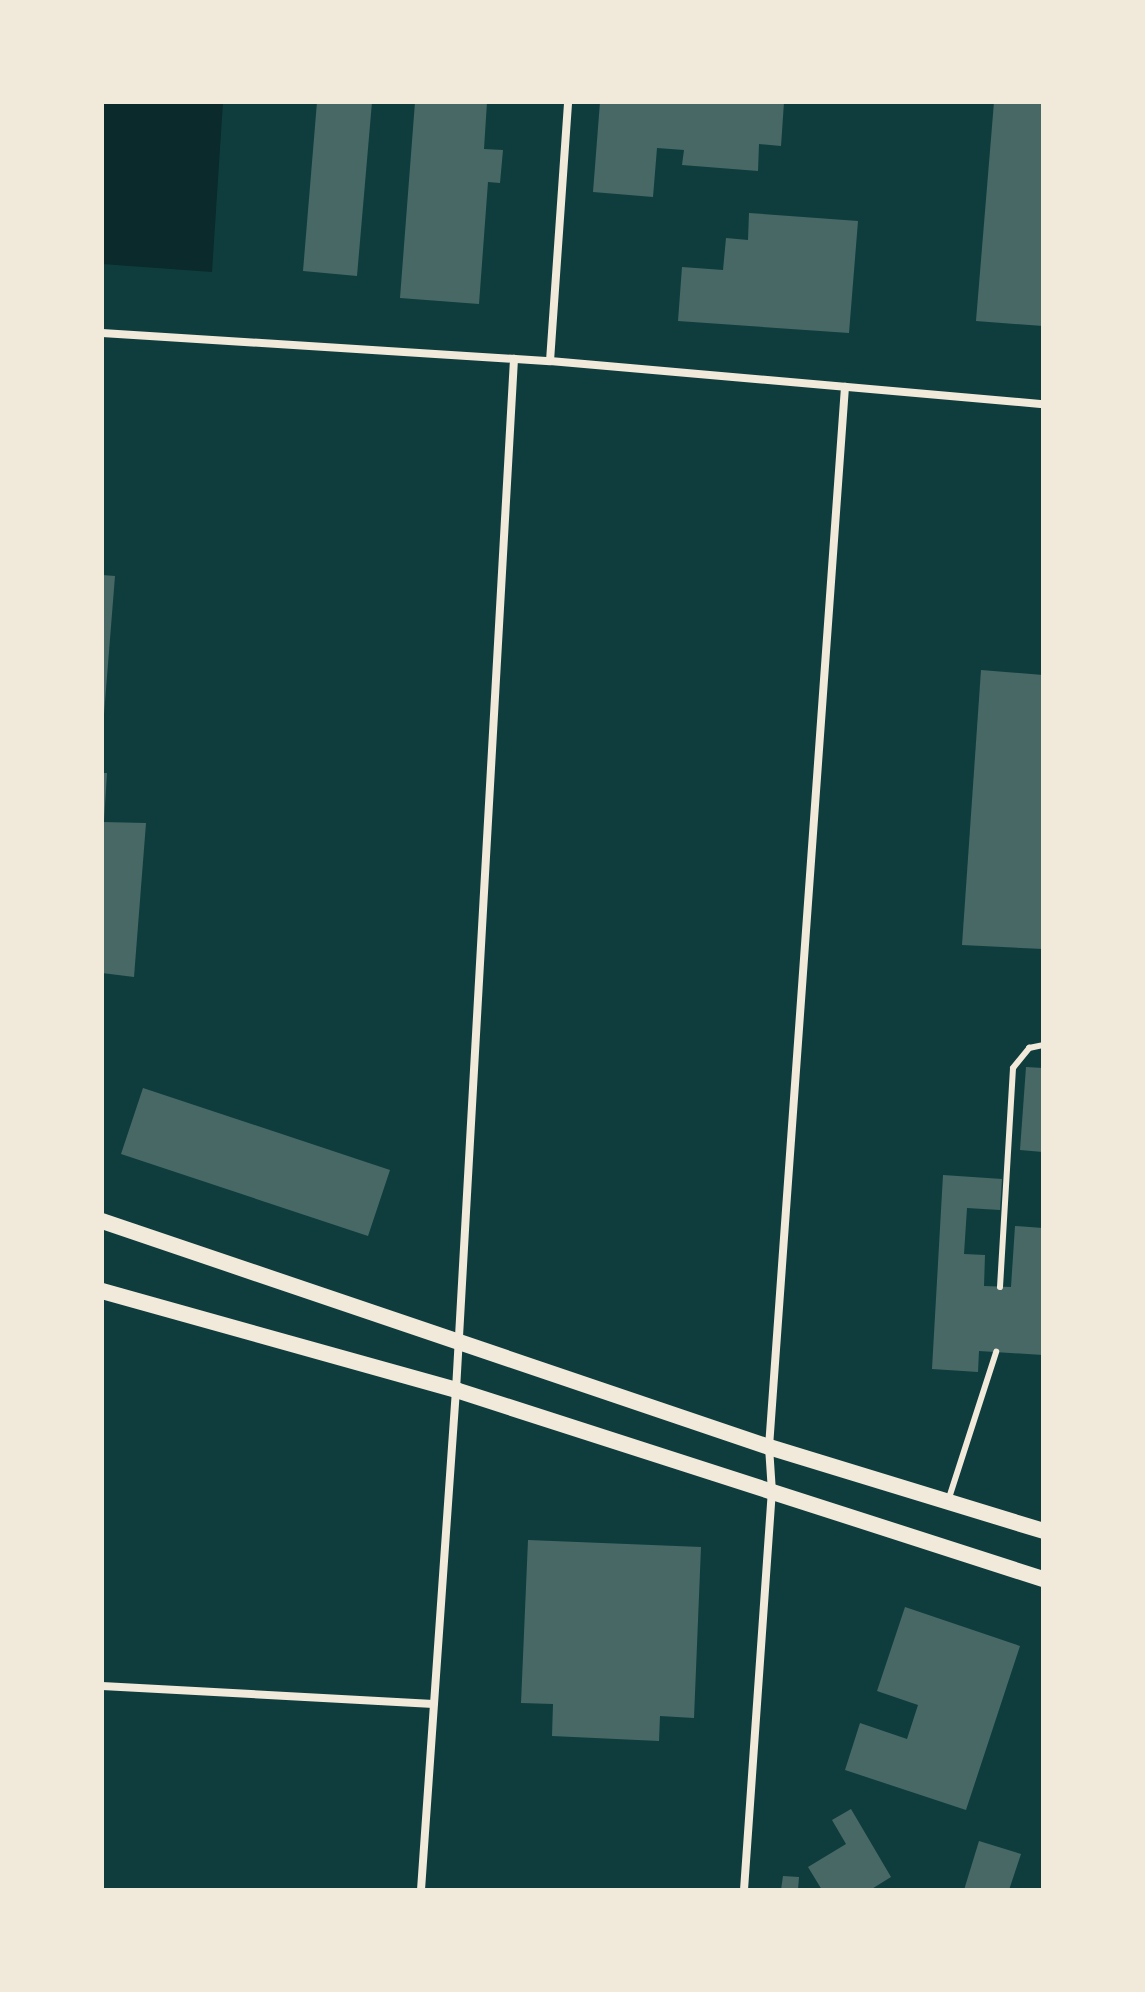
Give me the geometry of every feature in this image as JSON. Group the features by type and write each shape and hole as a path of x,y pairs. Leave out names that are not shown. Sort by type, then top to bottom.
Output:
{"main road":[{"path":"102,1221 769,1447 1043,1531"},
{"path":"102,1291 456,1390 1043,1579"}],"street":[{"path":"550,361 568,102"},
{"path":"102,333 550,361 1043,404"},
{"path":"421,1890 459,1342 514,359"},
{"path":"744,1890 772,1492 769,1447 845,387"},
{"path":"102,1686 434,1704"}],"lane":[{"path":"1000,1287 1013,1068 1029,1048 1043,1045"},
{"path":"948,1502 996,1352"}],"water":[{"path":"102,102 223,102 212,272 102,264"}],"building":[{"path":"317,102 372,102 357,276 303,271"},
{"path":"415,102 487,102 484,149 503,150 500,183 488,182 479,304 400,298"},
{"path":"600,102 784,102 781,146 759,144 758,171 682,165 684,150 657,148 653,197 593,192"},
{"path":"994,102 1043,102 1043,326 976,321"},
{"path":"749,213 858,221 849,333 678,321 682,267 723,270 726,238 748,240"},
{"path":"102,575 115,576 104,714 102,714"},
{"path":"981,670 1043,675 1043,949 962,945"},
{"path":"102,773 107,773 104,821 102,821"},
{"path":"102,822 146,823 134,977 102,973"},
{"path":"1026,1067 1043,1068 1043,1152 1020,1150"},
{"path":"143,1088 390,1170 368,1236 121,1154"},
{"path":"943,1175 1002,1179 1000,1210 967,1208 964,1254 985,1255 984,1286 1011,1287 1015,1226 1043,1228 1043,1355 979,1351 978,1372 932,1369"},
{"path":"528,1540 701,1547 694,1718 660,1716 659,1741 552,1736 553,1704 521,1703"},
{"path":"905,1607 1020,1646 966,1810 845,1770 860,1723 907,1739 918,1705 877,1691"},
{"path":"851,1809 891,1877 870,1890 822,1890 808,1867 846,1844 832,1820"},
{"path":"979,1841 1021,1854 1009,1890 964,1890"},
{"path":"783,1876 799,1877 798,1890 781,1890"}]}
